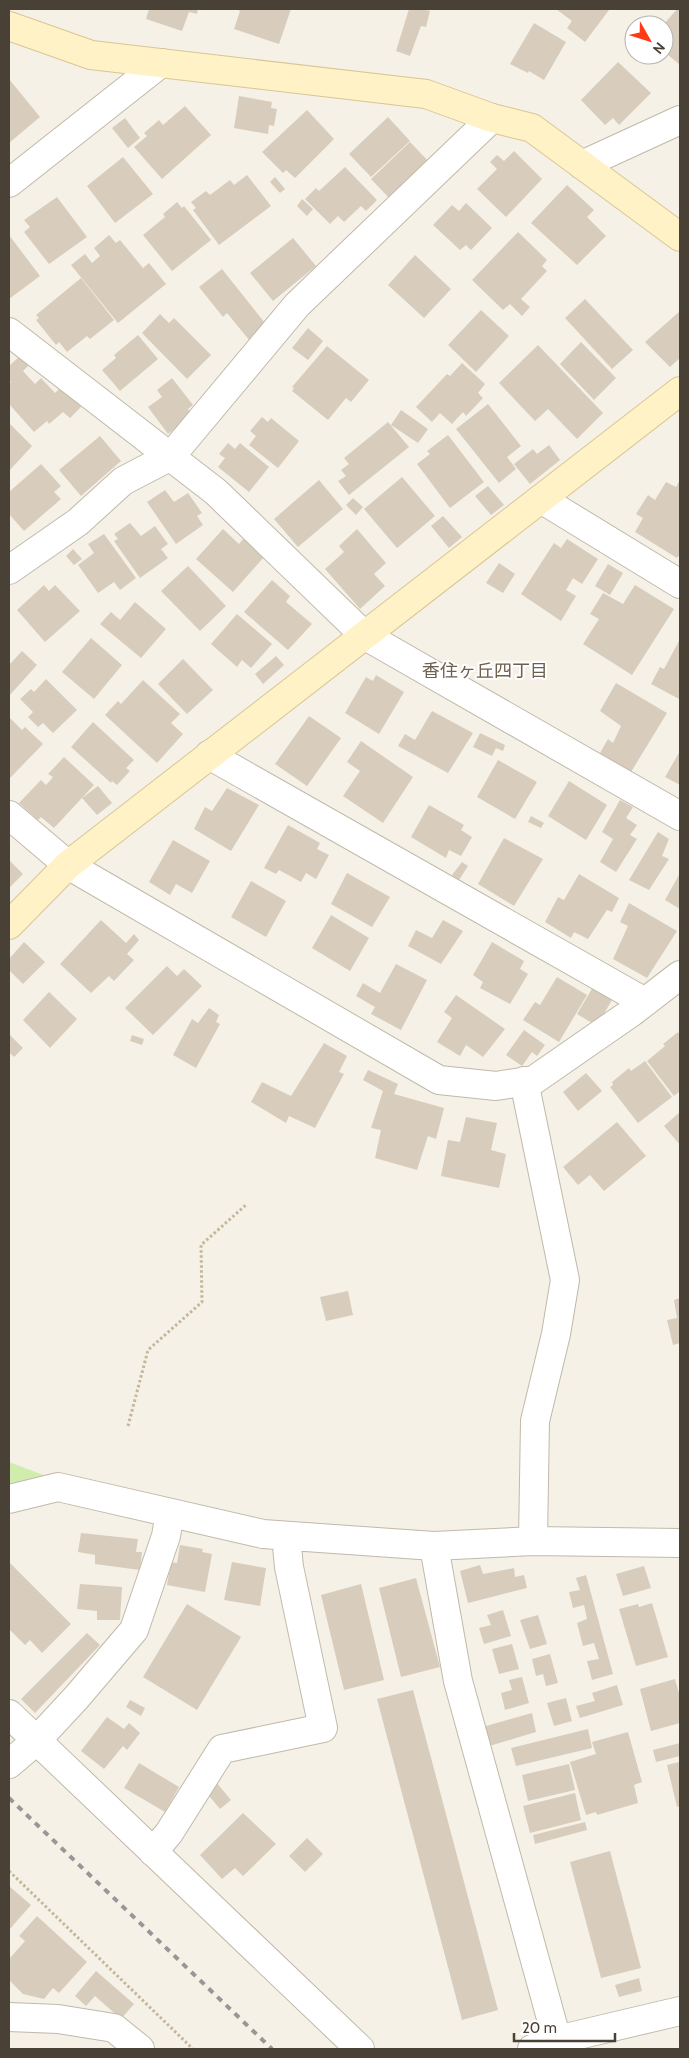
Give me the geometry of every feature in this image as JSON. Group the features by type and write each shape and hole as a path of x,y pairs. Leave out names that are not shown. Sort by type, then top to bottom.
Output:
{"street":[{"path":"9,26 92,55 426,94 492,118 532,128 680,237"},
{"path":"9,183 161,63"},
{"path":"9,570 78,522 123,481 171,456 298,305 492,118"},
{"path":"582,165 680,120"},
{"path":"9,332 216,492 364,635 680,816"},
{"path":"9,925 68,864 680,392"},
{"path":"541,499 680,584"},
{"path":"210,755 645,1002"},
{"path":"9,815 68,864 439,1080 496,1086 534,1080 680,976"},
{"path":"524,1082 564,1280 556,1334 535,1421 533,1541"},
{"path":"9,1499 58,1487 263,1534 434,1546 533,1541 680,1543"},
{"path":"9,1764 36,1740 76,1698 134,1630 166,1536 170,1513"},
{"path":"153,1852 169,1832 222,1749 324,1728 289,1567 286,1536"},
{"path":"434,1546 458,1681 558,2040"},
{"path":"9,1714 360,2049"},
{"path":"532,2049 558,2040 680,2011"},
{"path":"9,2017 58,2019 114,2028 140,2049"}],"path":[{"path":"128,1426 148,1350 202,1302 201,1244 247,1204"},
{"path":"9,1871 193,2049"}],"green space":[{"path":"9,1462 54,1479 9,1484"}],"building":[{"path":"149,9 198,9 197,14 189,12 182,31 146,19"},
{"path":"236,9 291,9 279,44 234,29 240,11"},
{"path":"409,9 430,11 426,27 421,26 410,56 396,51"},
{"path":"556,9 609,10 585,42 567,28 572,21"},
{"path":"677,9 680,9 680,65 674,60 674,15 672,15"},
{"path":"534,23 566,42 544,80 529,71 528,73 510,64"},
{"path":"618,62 651,93 619,125 613,118 605,125 581,100"},
{"path":"9,79 40,117 9,143"},
{"path":"239,96 272,102 271,108 277,109 274,126 269,125 268,134 234,128"},
{"path":"185,106 211,135 162,179 134,147 147,136 144,133 159,120 163,125"},
{"path":"307,110 334,139 295,178 286,170 283,173 262,152"},
{"path":"388,117 410,141 371,177 349,154"},
{"path":"125,118 140,138 128,148 112,128"},
{"path":"410,142 432,165 393,202 371,179"},
{"path":"514,151 542,179 506,217 477,189 497,169 490,162 497,155 504,161"},
{"path":"123,157 153,194 115,223 87,186"},
{"path":"345,167 377,200 366,211 361,206 344,222 338,216 330,224 305,199 316,188 319,191"},
{"path":"247,175 271,206 219,245 193,210 196,208 191,202 206,191 210,195 230,180 234,185"},
{"path":"275,177 285,189 280,193 270,182"},
{"path":"567,185 594,210 587,217 606,236 577,265 531,223"},
{"path":"57,197 87,237 49,264 24,232 30,227 24,220"},
{"path":"302,199 313,209 307,216 297,206"},
{"path":"177,202 182,208 184,206 211,240 172,271 143,235 165,217 163,214"},
{"path":"466,203 492,228 471,250 466,245 460,250 433,225 452,205 459,211"},
{"path":"518,232 547,260 542,266 547,271 521,299 530,307 522,316 510,304 503,310 472,280"},
{"path":"9,235 40,276 9,299"},
{"path":"109,235 116,243 120,240 143,268 149,263 166,284 118,323 71,265 85,254 92,263 100,256 94,248"},
{"path":"293,238 316,266 273,301 250,273"},
{"path":"415,255 451,289 424,318 388,285"},
{"path":"222,269 268,327 250,341 227,313 223,317 199,287"},
{"path":"81,278 114,320 90,339 87,336 67,352 59,342 56,345 36,320 39,318 36,315"},
{"path":"585,299 633,350 612,369 565,318"},
{"path":"481,310 509,336 476,372 448,345"},
{"path":"680,311 680,358 670,367 645,342"},
{"path":"160,314 169,323 174,318 211,355 187,379 142,333"},
{"path":"308,328 323,341 308,360 292,348"},
{"path":"138,335 158,359 120,391 102,370 116,358 114,355"},
{"path":"581,342 616,378 594,400 560,364"},
{"path":"538,345 603,413 577,439 548,409 535,421 499,383"},
{"path":"327,346 369,380 351,402 346,398 328,420 292,391 294,388 292,387"},
{"path":"21,355 30,364 23,371 35,384 41,378 55,393 62,386 81,407 70,418 63,412 49,424 47,421 34,432 9,404 9,384 11,382 9,380 9,366"},
{"path":"462,363 485,384 478,393 483,398 466,416 463,412 452,424 440,413 432,422 416,407 447,374 450,376"},
{"path":"172,378 193,405 188,409 193,416 168,434 148,407 162,397 157,390"},
{"path":"488,404 521,446 507,457 516,469 499,483 456,429"},
{"path":"401,410 428,429 418,443 391,425"},
{"path":"262,417 268,422 271,418 299,441 278,468 249,445 256,436 250,431"},
{"path":"388,422 409,447 349,495 338,481 346,476 341,470 349,464 344,458"},
{"path":"9,423 32,446 9,471"},
{"path":"448,435 484,482 450,508 417,464 430,454 427,451"},
{"path":"100,436 121,461 81,496 59,470"},
{"path":"228,443 235,449 240,443 269,467 249,492 218,467 225,458 219,454"},
{"path":"549,445 560,460 530,484 514,464 533,449 537,454"},
{"path":"41,464 61,486 54,492 61,499 24,531 9,514 9,492"},
{"path":"402,477 435,516 397,548 364,509"},
{"path":"319,480 343,509 298,547 274,519"},
{"path":"680,480 680,554 677,558 635,532 643,518 636,514 648,495 655,500 666,482 676,487"},
{"path":"488,486 504,505 491,515 475,496"},
{"path":"165,490 174,502 188,493 202,513 197,516 203,525 176,544 147,502"},
{"path":"353,498 363,507 356,515 346,505"},
{"path":"443,516 462,537 449,548 431,526"},
{"path":"130,523 141,536 155,526 168,544 161,549 168,558 140,578 114,541 118,539 114,534"},
{"path":"223,529 239,544 243,539 264,557 233,592 196,559"},
{"path":"357,529 386,563 374,574 385,586 360,609 325,569 344,552 339,546"},
{"path":"104,534 136,578 120,590 114,582 98,593 78,565 94,553 88,544"},
{"path":"567,539 598,559 582,584 573,578 566,590 576,596 561,621 521,594 554,543 561,548"},
{"path":"73,549 82,559 74,565 66,556"},
{"path":"499,563 515,574 503,593 486,583"},
{"path":"608,564 623,573 610,595 595,586"},
{"path":"188,566 226,606 200,631 161,591"},
{"path":"272,580 290,596 286,602 312,624 288,650 244,612"},
{"path":"44,585 49,591 55,585 80,611 45,642 17,610"},
{"path":"635,585 674,609 632,675 583,644 599,619 590,614 603,593 623,604"},
{"path":"135,602 166,629 141,658 100,624 111,612 120,620"},
{"path":"237,614 272,644 251,668 242,660 237,667 211,644"},
{"path":"91,638 122,665 94,699 62,672"},
{"path":"680,639 679,699 651,684 660,667 664,669"},
{"path":"22,651 37,665 9,696 9,665"},
{"path":"276,656 284,665 263,684 255,674"},
{"path":"183,659 213,690 187,714 158,684"},
{"path":"376,675 404,692 379,734 345,713 366,677 373,681"},
{"path":"46,679 77,710 53,733 43,723 38,727 28,717 33,712 20,699 31,689 34,692"},
{"path":"143,680 180,714 171,723 183,734 157,763 105,715 118,701 121,704"},
{"path":"616,683 667,713 631,772 600,753 608,739 613,743 621,726 600,711"},
{"path":"432,711 473,733 448,773 398,746 405,734 415,740"},
{"path":"309,716 341,738 307,786 275,764"},
{"path":"9,717 22,730 25,727 43,744 9,779"},
{"path":"93,722 134,760 126,768 130,771 117,785 112,781 111,783 71,747"},
{"path":"480,733 505,745 503,751 496,748 492,756 473,747"},
{"path":"361,741 413,777 383,823 343,796 360,771 347,762"},
{"path":"680,751 680,785 665,777"},
{"path":"64,757 94,785 54,828 41,817 38,820 19,803 41,780 46,785 53,777 48,774"},
{"path":"498,760 537,782 515,819 477,797"},
{"path":"569,781 607,805 586,840 548,816"},
{"path":"98,786 112,803 97,815 82,798"},
{"path":"227,788 259,805 231,851 194,829 205,807 212,811"},
{"path":"620,800 633,807 626,818 637,825 630,835 637,839 616,872 600,862 613,839 602,832"},
{"path":"429,805 464,825 461,830 472,837 461,856 449,850 446,858 411,837"},
{"path":"531,816 544,823 541,828 528,822"},
{"path":"288,825 320,843 317,849 329,855 316,879 306,873 301,882 279,870 276,874 264,868"},
{"path":"658,832 669,839 662,856 669,859 649,890 629,880"},
{"path":"504,838 543,859 514,906 478,884"},
{"path":"173,840 210,861 192,893 176,884 170,895 149,882"},
{"path":"9,860 23,874 9,888"},
{"path":"462,862 468,866 459,880 452,875"},
{"path":"347,873 390,897 372,927 331,904"},
{"path":"680,873 680,909 665,900"},
{"path":"579,874 619,898 612,912 607,910 588,939 574,932 571,938 545,922 558,897 564,900"},
{"path":"251,881 286,901 266,937 231,917"},
{"path":"629,903 677,931 647,978 613,959 628,926 620,922"},
{"path":"331,915 369,938 350,971 312,948"},
{"path":"101,920 126,943 134,934 139,940 127,954 134,960 114,981 109,976 91,993 60,964"},
{"path":"443,920 463,931 441,964 408,946 416,930 432,938"},
{"path":"24,942 45,962 23,984 9,970 9,959"},
{"path":"492,942 524,961 520,969 528,974 510,1004 480,988 483,982 473,975"},
{"path":"396,964 427,980 401,1030 371,1014 375,1007 356,996 363,983 380,993"},
{"path":"167,966 177,976 184,969 202,986 153,1035 125,1008"},
{"path":"557,977 587,995 559,1042 523,1020 535,1002 540,1005"},
{"path":"593,987 613,998 597,1026 577,1014"},
{"path":"49,992 77,1019 50,1048 23,1020"},
{"path":"456,995 505,1029 483,1057 466,1045 460,1056 437,1042 452,1018 444,1012"},
{"path":"209,1008 219,1015 216,1022 220,1024 196,1068 173,1055 192,1019 198,1023"},
{"path":"524,1030 545,1045 537,1056 532,1052 522,1066 506,1055"},
{"path":"678,1032 680,1036 680,1091 674,1096 647,1061"},
{"path":"9,1034 23,1048 14,1057 9,1052"},
{"path":"132,1035 144,1039 142,1045 130,1041"},
{"path":"324,1043 347,1056 339,1072 344,1074 315,1128 289,1116 286,1123 251,1102 262,1082 291,1096"},
{"path":"645,1061 672,1097 638,1123 610,1087 613,1085 612,1082 629,1068 631,1071"},
{"path":"368,1070 398,1084 394,1094 444,1108 436,1139 428,1136 417,1170 375,1158 381,1130 371,1128 383,1091 363,1080"},
{"path":"586,1073 602,1091 578,1111 563,1092"},
{"path":"680,1112 680,1145 664,1126"},
{"path":"466,1117 497,1123 491,1150 506,1154 499,1188 441,1176 448,1140 460,1142"},
{"path":"617,1122 646,1156 604,1191 590,1175 578,1185 563,1167"},
{"path":"348,1291 353,1315 326,1321 320,1297"},
{"path":"680,1298 680,1343 673,1345 667,1320 677,1318 674,1300"},
{"path":"81,1533 138,1539 136,1552 142,1552 140,1570 95,1564 95,1555 78,1552"},
{"path":"180,1545 203,1549 202,1552 212,1554 205,1592 167,1585 171,1562 177,1563"},
{"path":"9,1562 71,1624 42,1653 30,1640 25,1645 9,1629"},
{"path":"232,1562 266,1568 260,1606 224,1600"},
{"path":"480,1565 483,1574 514,1568 515,1577 524,1575 527,1588 468,1603 460,1571"},
{"path":"644,1566 651,1588 623,1596 616,1574"},
{"path":"586,1575 613,1674 592,1680 587,1661 599,1659 594,1643 583,1646 577,1623 587,1619 584,1605 573,1608 569,1592 580,1590 576,1578"},
{"path":"416,1578 440,1667 401,1677 379,1588"},
{"path":"80,1584 122,1587 120,1620 97,1620 97,1611 77,1609"},
{"path":"361,1584 384,1680 344,1690 321,1595"},
{"path":"652,1603 668,1657 636,1666 619,1609 638,1604 639,1607"},
{"path":"187,1604 241,1637 197,1710 143,1677"},
{"path":"503,1610 511,1636 484,1644 479,1628 491,1625 487,1615"},
{"path":"538,1615 547,1644 530,1649 520,1620"},
{"path":"87,1633 100,1645 35,1713 21,1699"},
{"path":"512,1644 519,1669 499,1674 492,1649"},
{"path":"550,1654 558,1683 546,1686 543,1674 536,1676 532,1659"},
{"path":"522,1677 529,1703 505,1710 501,1693 512,1690 509,1680"},
{"path":"675,1679 680,1697 680,1723 651,1731 640,1689"},
{"path":"617,1685 623,1705 580,1718 576,1706 595,1701 592,1693"},
{"path":"413,1690 498,2010 462,2020 377,1699"},
{"path":"566,1698 572,1721 554,1726 547,1703"},
{"path":"130,1700 145,1708 141,1716 126,1707"},
{"path":"532,1713 536,1732 486,1747 479,1728"},
{"path":"107,1717 124,1729 129,1723 140,1733 127,1750 123,1746 104,1769 81,1751"},
{"path":"588,1729 592,1748 516,1766 511,1748"},
{"path":"628,1732 642,1782 634,1785 638,1803 597,1815 596,1812 586,1815 570,1762 596,1754 592,1742"},
{"path":"680,1743 680,1756 656,1762 653,1750"},
{"path":"679,1762 680,1806 677,1807 667,1765"},
{"path":"139,1763 179,1787 165,1812 124,1788"},
{"path":"569,1764 575,1790 528,1801 522,1775"},
{"path":"216,1782 231,1800 220,1809 205,1791"},
{"path":"575,1793 581,1820 530,1833 523,1806"},
{"path":"243,1813 276,1844 243,1876 235,1868 222,1879 200,1855"},
{"path":"585,1822 587,1830 535,1844 533,1835"},
{"path":"307,1838 323,1854 305,1872 289,1856"},
{"path":"610,1851 641,1968 601,1978 570,1862"},
{"path":"9,1886 31,1905 9,1930"},
{"path":"37,1916 87,1962 59,1993 53,1988 44,1999 23,1994 9,1980 9,1959 25,1941 19,1936"},
{"path":"96,1971 134,2004 121,2019 95,1996 86,2006 75,1996"},
{"path":"639,1978 642,1991 619,1997 615,1985"}],"railway":[{"path":"9,1798 272,2049"}],"district":[{"name":"香住ヶ丘四丁目","path":"485,671"}]}
